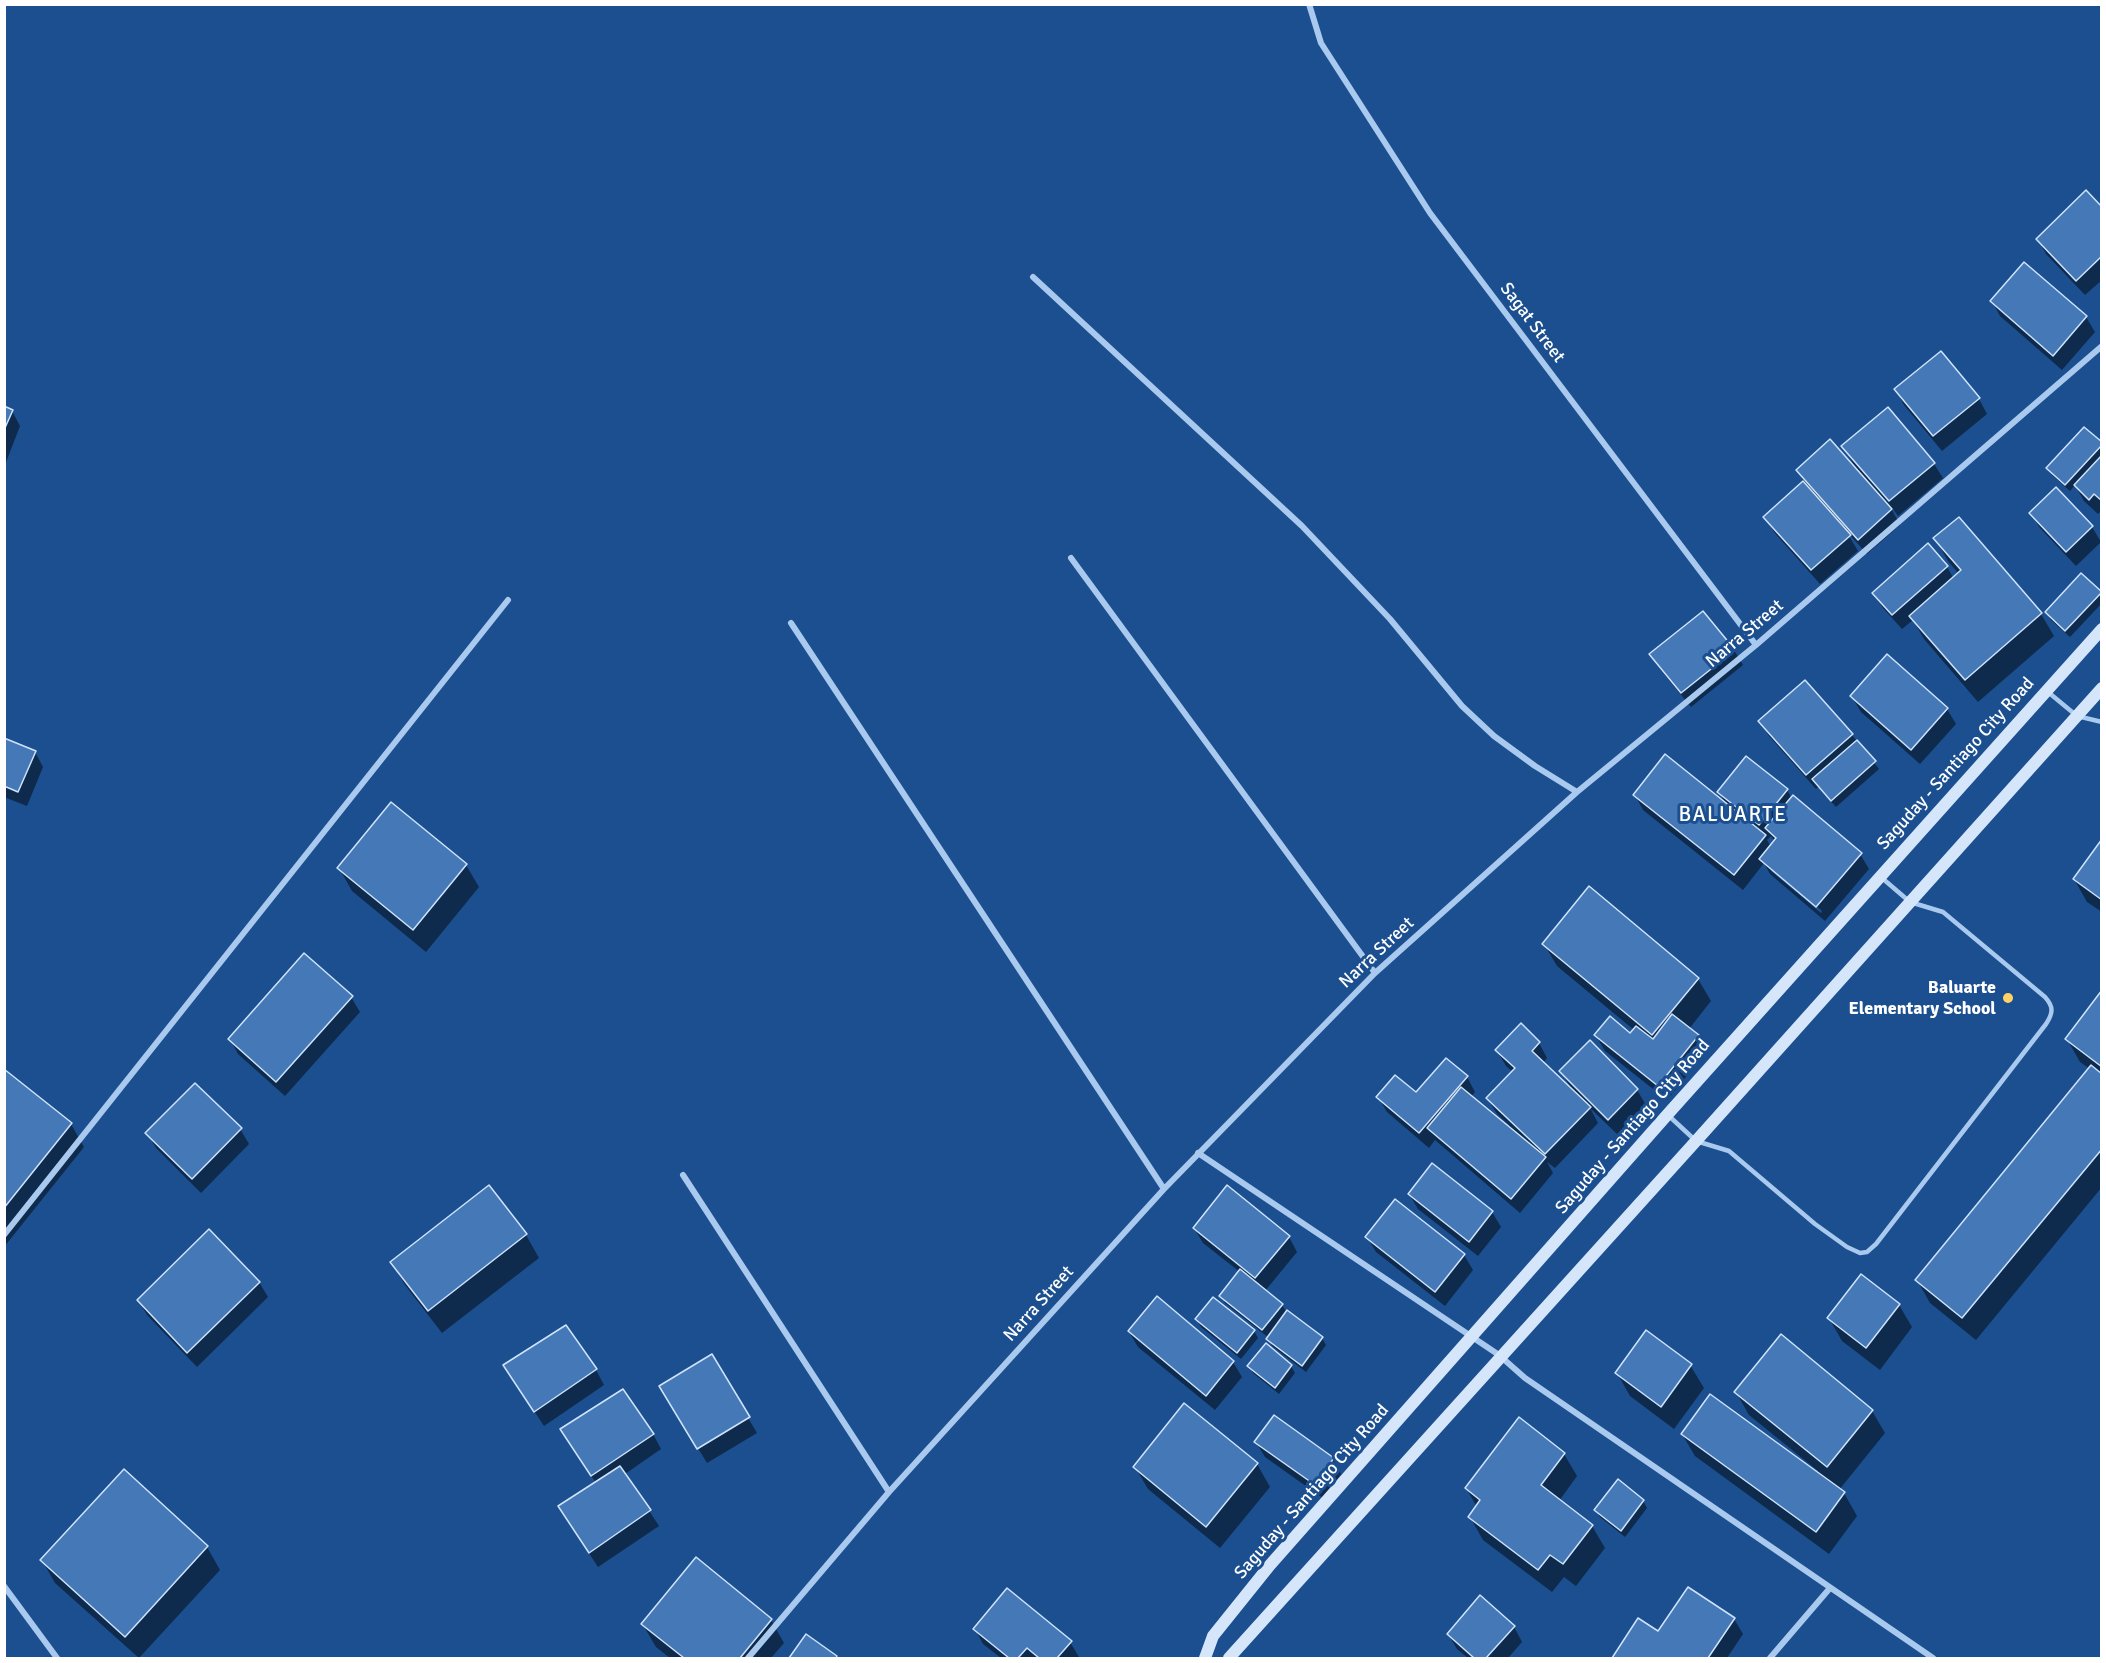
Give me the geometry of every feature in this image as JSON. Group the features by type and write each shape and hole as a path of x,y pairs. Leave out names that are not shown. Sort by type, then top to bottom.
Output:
{"main road":[{"name":"Saguday - Santiago City Road","path":"1205,1659 1213,1636 1270,1565 1667,1115 2102,629"},
{"path":"1229,1659 2102,688"}],"street":[{"name":"Sagat Street","path":"1309,4 1321,43 1430,213 1756,645"},
{"path":"1033,277 1302,526 1390,619 1462,706 1494,736 1535,766 1577,792"},
{"name":"Narra Street","path":"748,1659 888,1492 1164,1189 1375,973 1577,792 1756,645 2102,346"},
{"path":"1071,558 1375,973"},
{"path":"4,1234 508,600"},
{"path":"791,623 1164,1189"},
{"path":"1198,1153 1471,1337 1525,1378 1933,1659"},
{"path":"683,1175 888,1492"},
{"path":"4,1586 57,1659"},
{"path":"1770,1659 1830,1588"}],"lane":[{"path":"2046,690 2077,716 2102,722"},
{"path":"1667,1115 1696,1141 1729,1151 1847,1248 1860,1253 1867,1252 1876,1244 2052,1014 2052,1004 2045,997 1942,912 1910,902 1880,876"}],"building":[{"path":"2086,190 2102,207 2102,256 2076,281 2036,239"},
{"path":"2024,262 2087,316 2053,356 1990,301"},
{"path":"1941,351 1980,398 1933,436 1894,389"},
{"path":"4,406 13,410 4,430"},
{"path":"1888,407 1935,463 1889,501 1841,446"},
{"path":"2084,427 2102,442 2102,445 2065,485 2046,468"},
{"path":"1830,439 1892,509 1858,540 1796,470"},
{"path":"2102,455 2102,501 2094,494 2089,500 2074,485"},
{"path":"1803,481 1851,535 1811,570 1763,517"},
{"path":"2056,487 2093,526 2066,552 2029,513"},
{"path":"1959,517 2042,613 1965,680 1909,616 1961,570 1933,538"},
{"path":"1928,543 1948,566 1892,615 1872,593"},
{"path":"2081,573 2102,592 2065,631 2045,612"},
{"path":"1703,611 1735,650 1681,693 1649,654"},
{"path":"1887,654 1948,708 1911,750 1850,696"},
{"path":"1805,680 1853,734 1806,775 1758,721"},
{"path":"4,738 36,751 18,792 4,786"},
{"path":"1857,740 1876,761 1831,801 1812,779"},
{"path":"1665,754 1766,835 1734,875 1633,795"},
{"path":"1746,756 1788,789 1759,825 1717,792"},
{"path":"1793,795 1862,853 1816,907 1759,859 1776,838 1765,828"},
{"path":"391,802 467,864 413,930 337,868"},
{"path":"2102,839 2102,900 2073,879"},
{"path":"1589,886 1699,978 1652,1035 1542,944"},
{"path":"304,953 353,996 276,1082 228,1039"},
{"path":"2102,990 2102,1067 2065,1039"},
{"path":"1672,1014 1699,1035 1658,1086 1594,1035 1610,1016 1630,1033 1636,1026 1653,1039"},
{"path":"1521,1023 1540,1042 1532,1051 1591,1107 1545,1154 1486,1098 1515,1068 1495,1050"},
{"path":"1590,1040 1638,1089 1608,1120 1559,1071"},
{"path":"1446,1058 1468,1076 1419,1133 1376,1097 1395,1075 1416,1092"},
{"path":"2091,1065 2102,1074 2102,1149 1962,1318 1915,1280"},
{"path":"4,1069 72,1123 4,1208"},
{"path":"195,1083 242,1128 192,1179 145,1133"},
{"path":"1461,1087 1546,1157 1511,1199 1427,1128"},
{"path":"1432,1163 1493,1211 1469,1242 1408,1194"},
{"path":"489,1185 527,1234 428,1311 390,1262"},
{"path":"1227,1185 1290,1236 1255,1278 1193,1228"},
{"path":"1395,1199 1465,1254 1435,1292 1365,1237"},
{"path":"209,1229 260,1282 187,1353 137,1300"},
{"path":"1240,1269 1283,1304 1262,1330 1219,1296"},
{"path":"1861,1274 1900,1304 1866,1348 1827,1318"},
{"path":"1157,1296 1234,1361 1206,1396 1128,1331"},
{"path":"1213,1297 1255,1330 1237,1353 1195,1319"},
{"path":"1287,1310 1323,1337 1302,1366 1266,1339"},
{"path":"566,1325 597,1369 534,1412 503,1365"},
{"path":"1646,1330 1692,1364 1661,1407 1615,1373"},
{"path":"1781,1334 1873,1410 1827,1467 1734,1392"},
{"path":"1266,1343 1292,1365 1275,1388 1247,1366"},
{"path":"712,1354 750,1417 697,1449 659,1386"},
{"path":"623,1389 654,1434 591,1476 560,1429"},
{"path":"1710,1394 1845,1492 1816,1532 1681,1434"},
{"path":"1184,1403 1258,1463 1206,1527 1133,1467"},
{"path":"1274,1415 1334,1458 1315,1485 1254,1442"},
{"path":"1519,1417 1565,1453 1541,1485 1593,1525 1563,1564 1550,1555 1538,1570 1468,1517 1480,1500 1465,1488"},
{"path":"620,1466 651,1510 589,1553 558,1506"},
{"path":"124,1469 208,1546 125,1637 40,1560"},
{"path":"1618,1479 1644,1500 1621,1531 1594,1510"},
{"path":"696,1557 772,1619 740,1658 684,1658 641,1624"},
{"path":"1688,1587 1735,1618 1708,1658 1612,1658 1638,1618 1658,1631"},
{"path":"1007,1588 1072,1641 1057,1658 1039,1658 1027,1648 1018,1658 1009,1658 973,1629"},
{"path":"1480,1595 1515,1626 1486,1658 1474,1658 1447,1634"},
{"path":"806,1634 837,1656 836,1658 789,1658"}],"place":[{"name":"Baluarte Elementary School","path":"2008,998"}],"district":[{"name":"BALUARTE","path":"1733,815"}]}
